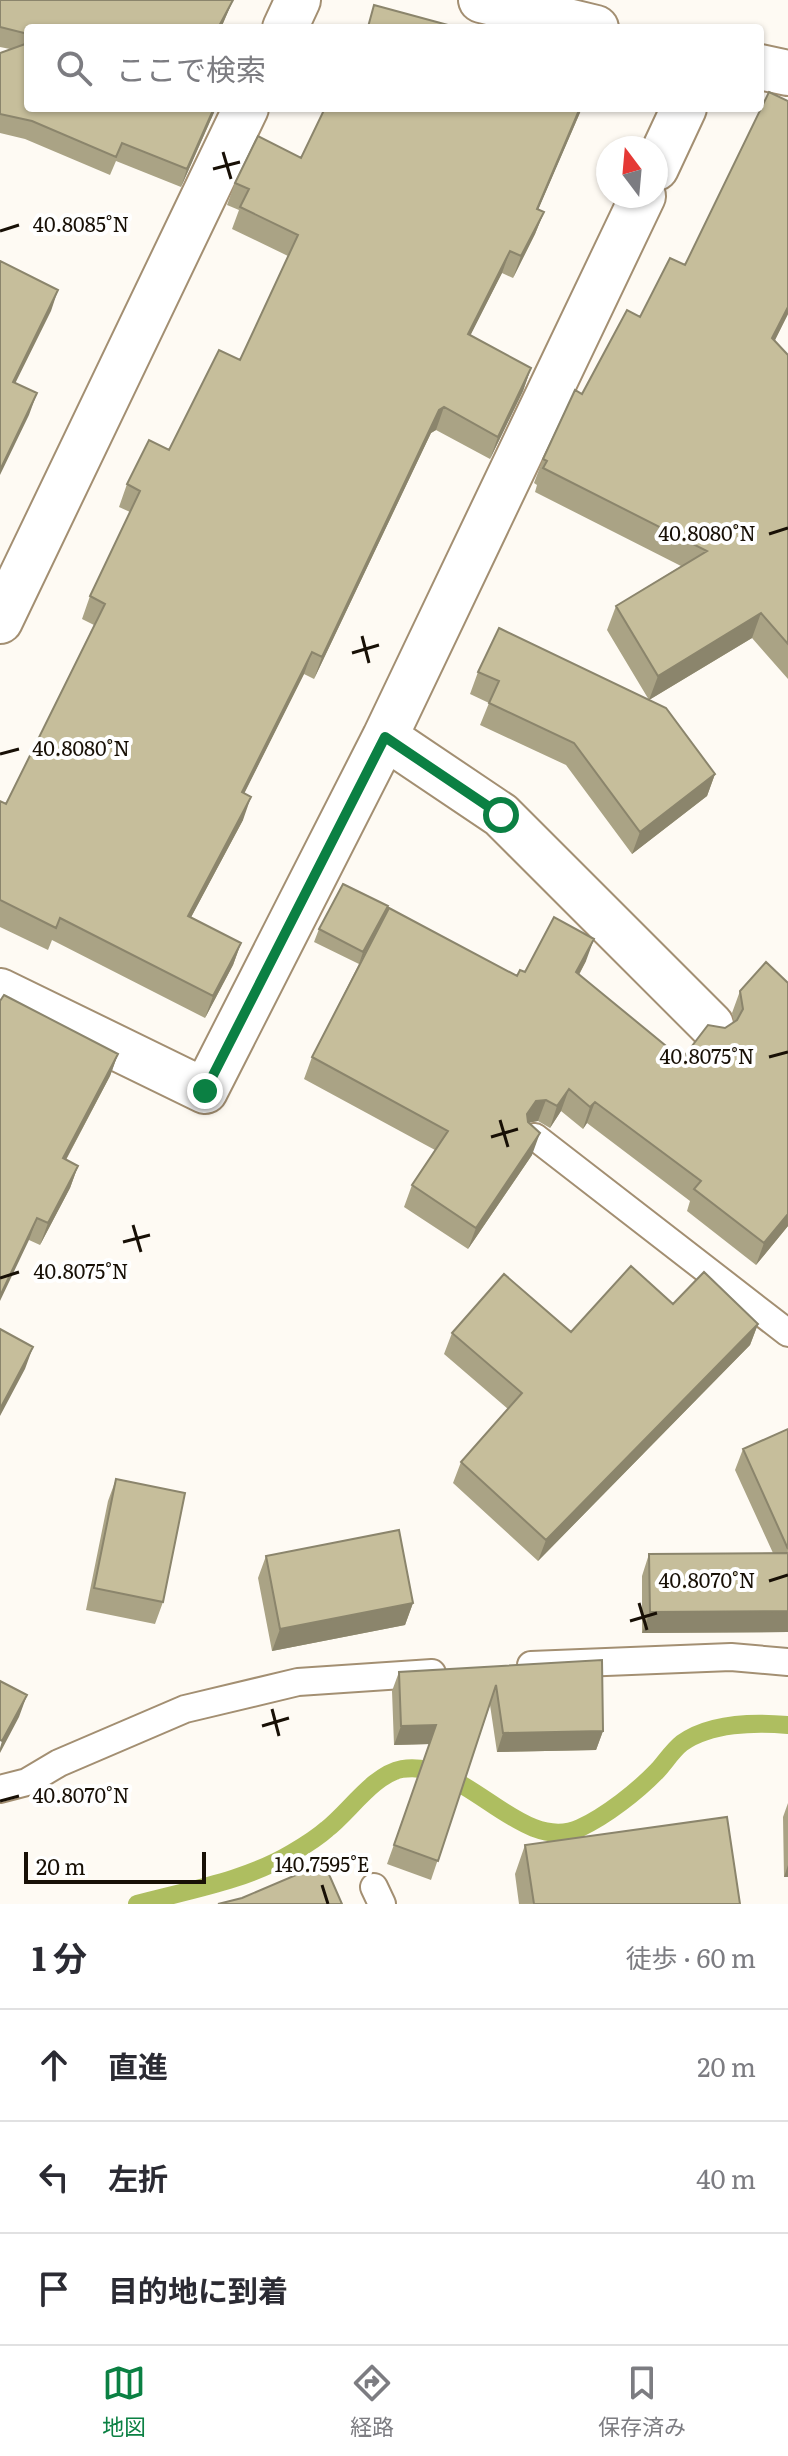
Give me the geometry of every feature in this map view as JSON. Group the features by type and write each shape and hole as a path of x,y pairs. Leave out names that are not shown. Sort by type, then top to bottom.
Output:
{"street":[{"path":"287,24 298,0"},
{"path":"481,0 580,24"},
{"path":"764,68 788,73"},
{"path":"0,621 244,112"},
{"path":"668,142 682,112"},
{"path":"0,991 205,1091 385,737 637,208"},
{"path":"385,737 501,815 711,1025"}],"lane":[{"path":"535,1137 788,1333"},
{"path":"500,1667 731,1657 788,1662"},
{"path":"0,1789 27,1782 59,1763 185,1709 241,1693 298,1682 454,1671"}],"building":[{"path":"0,0 233,0 220,24 24,24 24,33 0,27"},
{"path":"374,5 444,24 369,24"},
{"path":"24,44 24,112 212,112 187,169 122,143 116,157 32,121 0,114 0,53"},
{"path":"769,92 788,101 788,307 772,338 788,355 788,644 761,613 658,676 616,606 707,551 543,468 547,461 543,459 575,390 582,394 627,310 640,317 670,258 685,265 759,112 764,112"},
{"path":"323,112 578,112 537,209 544,212 521,256 510,251 468,334 531,368 498,437 444,407 439,410 322,657 312,652 242,792 251,797 188,916 241,943 213,996 60,918 56,928 0,900 0,801 6,804 105,604 90,596 140,491 127,484 149,440 169,450 219,350 240,360 298,235 240,207 249,189 235,183 258,136 301,158"},
{"path":"0,261 58,290 13,382 37,393 0,470"},
{"path":"499,628 666,708 715,774 640,832 574,743 489,703 499,681 478,672"},
{"path":"343,884 388,906 363,952 319,929"},
{"path":"389,908 517,976 520,970 525,972 554,917 594,939 576,972 682,1059 708,1025 725,1028 737,1020 743,1009 740,991 766,962 788,983 788,1214 764,1243 694,1189 701,1181 595,1102 590,1107 569,1089 557,1106 546,1100 536,1101 527,1114 528,1122 540,1133 476,1228 412,1185 448,1131 312,1057"},
{"path":"4,995 118,1054 63,1158 78,1166 48,1223 37,1218 0,1296 0,1001"},
{"path":"631,1266 673,1304 704,1272 758,1324 546,1540 461,1462 522,1393 452,1333 504,1274 571,1332"},
{"path":"0,1329 33,1347 0,1409"},
{"path":"788,1429 788,1549 743,1449"},
{"path":"116,1479 185,1493 163,1602 94,1588"},
{"path":"399,1530 413,1603 280,1629 266,1556"},
{"path":"788,1553 788,1611 650,1612 649,1554"},
{"path":"602,1660 603,1731 503,1733 496,1685 438,1861 394,1845 436,1725 401,1726 399,1672"},
{"path":"0,1681 27,1695 2,1741 0,1740"},
{"path":"727,1817 740,1904 534,1904 525,1845"},
{"path":"324,1863 342,1904 218,1904 242,1898"}],"waterway":[{"path":"137,1904 216,1884 274,1863 323,1832 382,1778 402,1769 426,1769 448,1777 514,1818 536,1829 558,1833 580,1828 611,1810 693,1736 733,1725 788,1725"}],"route":[{"path":"205,1091 385,737 501,815"}]}
